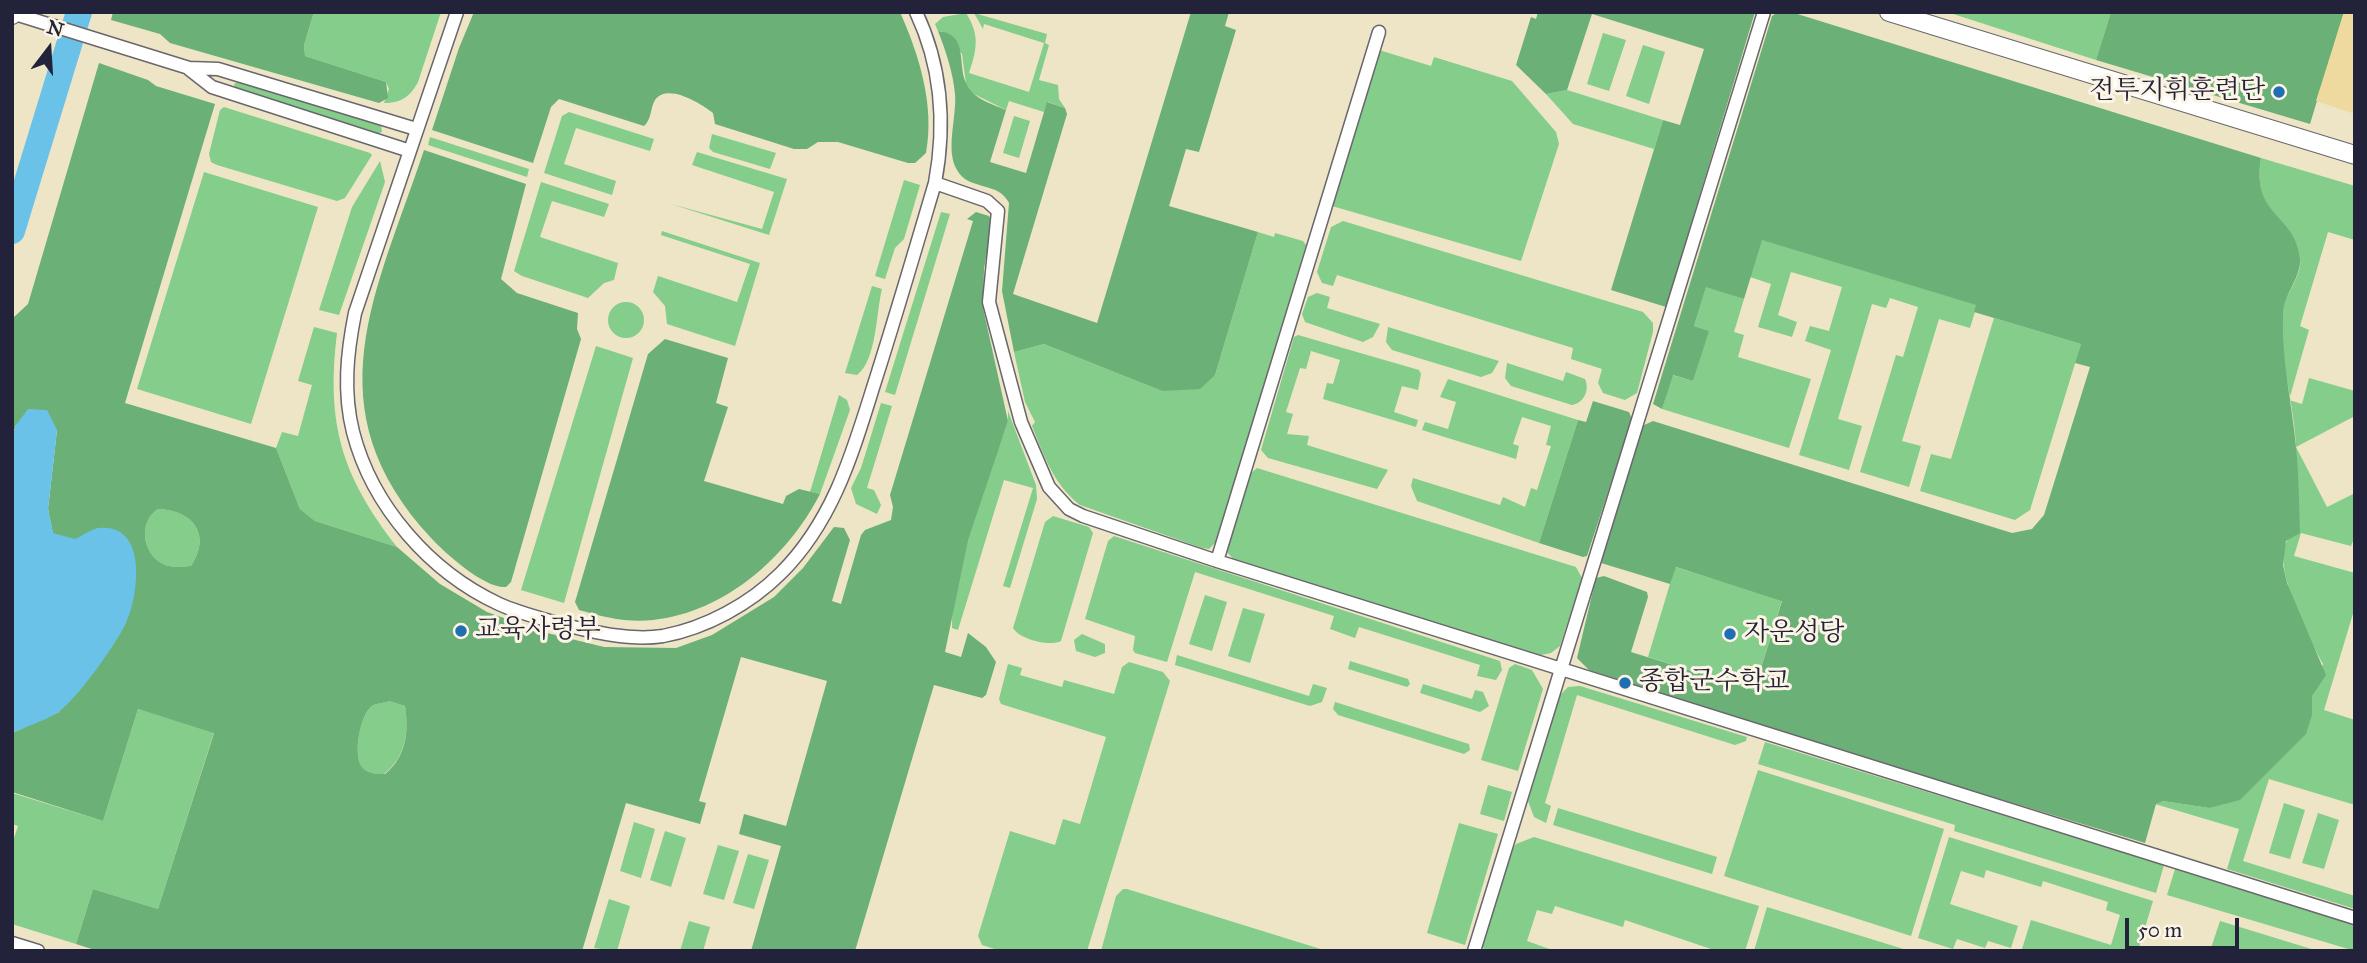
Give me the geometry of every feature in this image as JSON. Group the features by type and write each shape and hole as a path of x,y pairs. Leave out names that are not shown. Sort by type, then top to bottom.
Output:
{"street":[{"path":"457,12 355,313 348,351 347,393 353,431 379,495 401,526 433,560 499,604 576,628 632,636 661,636 686,630 737,606 780,574 817,530 844,478 935,183 942,124 940,92 930,46 916,12"},
{"path":"1475,951 1764,12"},
{"path":"1889,12 2355,155"},
{"path":"13,13 189,68 218,69 416,129"},
{"path":"1217,561 1379,32"},
{"path":"189,68 212,87 410,151"},
{"path":"935,183 988,201 998,211 989,285 992,315 1021,422 1049,487 1057,498 1083,516 1217,561 2355,918"},
{"path":"12,943 37,951"}],"green space":[{"path":"113,12 314,12 304,45 305,56 386,82 388,98 379,103 170,43 160,34 111,20"},
{"path":"314,12 441,12 415,87 400,100 384,103 389,89 386,82 305,56 304,45"},
{"path":"474,12 900,12 924,81 928,117 926,153 915,163 908,163 838,142 818,142 807,149 794,149 715,124 713,113 702,105 668,93 655,100 644,126 559,99 551,107 533,163 432,130"},
{"path":"1191,12 1229,12 1225,26 1236,30 1199,152 1186,149 1169,206 1258,232 1215,375 1200,389 1162,391 1044,344 1014,352 1002,291 1009,203 998,192 968,181 957,170 952,153 955,103 953,78 938,31 948,33 958,44 963,75 969,89 983,100 1006,110 990,162 1026,173 1047,102 1065,108 1067,114 1013,294 1097,323"},
{"path":"1538,12 1755,12 1666,307 1611,290 1663,120 1680,125 1704,49 1592,14 1567,90 1546,94 1516,65 1531,17 1536,19"},
{"path":"1778,12 1791,12 2261,158 2262,192 2290,232 2300,258 2298,272 2284,307 2283,331 2297,458 2300,533 2286,541 2283,565 2287,583 2326,675 2312,696 2312,715 2306,734 2240,800 2209,808 2163,801 2156,804 2145,843 1812,742 1589,670 1577,658 1596,578 1604,576 1647,592 1648,597 1631,652 1754,690 1782,601 1676,567 1670,584 1601,563 1642,426 1653,421 2012,533 2032,529 2044,515 2090,367 2075,363 2081,344 1974,312 1976,305 1762,240 1744,299 1706,287 1694,326 1709,331 1693,381 1673,375 1662,409 1653,404 1772,16"},
{"path":"1947,12 2111,12 2096,60"},
{"name":"전투지휘훈련단","path":"2111,12 2344,12 2310,124 2096,60"},
{"path":"966,13 976,42 969,73 1029,92 1044,43 984,24 983,29 974,13 1047,34 1045,43 1049,45 1039,80 1058,85 1059,99 1065,108 1048,102 1044,112 1009,101 1006,110 972,93 966,84 962,54 942,31 938,31 935,24 943,17"},
{"path":"1603,33 1626,40 1609,91 1587,84"},
{"path":"1643,45 1665,52 1649,104 1626,96"},
{"path":"1379,50 1431,66 1434,57 1512,81 1556,132 1559,144 1521,261 1332,206"},
{"path":"99,63 148,80 156,86 215,104 125,403 276,448 300,509 315,521 397,547 440,584 487,612 543,632 604,647 676,648 712,635 774,597 803,568 834,527 844,528 850,540 832,601 841,604 861,535 865,530 891,520 893,507 890,495 973,221 967,219 976,212 989,216 992,222 984,269 983,308 1008,421 968,540 945,652 961,657 968,633 986,647 996,662 986,695 982,698 934,685 855,951 751,951 781,846 739,834 744,814 786,826 827,681 741,657 699,801 706,803 700,824 626,803 582,951 98,951 76,944 93,889 158,909 214,733 138,709 103,821 12,792 12,733 59,712 98,528 75,540 53,534 48,509 57,430 16,425 12,437 12,324 14,317 28,304","holes":["158,509 181,514 196,526 200,544 191,566 166,565 151,553 145,529 147,522","389,701 405,706 406,734 398,760 385,774 373,773 365,770 360,763 358,746 361,726 372,706"]},
{"path":"239,81 381,125 382,132 377,134 235,89 234,84"},
{"path":"1567,90 1663,120 1654,149 1573,124 1546,94"},
{"path":"224,107 372,155 345,198 337,201 217,165 211,162 209,154 220,110"},
{"path":"569,112 654,139 650,151 576,128 564,164 616,181 612,195 544,173 562,116"},
{"path":"1014,116 1030,121 1019,158 1003,153"},
{"path":"712,134 776,153 770,169 713,152 709,148"},
{"path":"430,137 529,169 527,177 428,145"},
{"path":"424,150 526,184 501,279 517,293 578,313 577,329 581,339 511,582 506,587 477,577 447,553 432,539 395,491 373,443 363,396 364,349 373,302"},
{"path":"697,152 787,179 769,235 671,204 762,229 774,192 692,165"},
{"path":"2261,158 2355,186 2355,240 2328,232 2300,326 2309,330 2290,397 2283,347 2282,313 2299,272 2300,258 2290,232 2267,204 2262,192"},
{"path":"380,161 385,182 339,315 319,310 352,207"},
{"path":"204,172 318,207 251,424 137,389"},
{"path":"904,180 920,185 904,239 895,248 885,279 875,276"},
{"path":"541,182 609,204 604,217 552,201 540,237 618,263 614,280 604,283 588,298 514,271"},
{"path":"941,212 950,214 895,395 885,392"},
{"path":"1343,221 1643,312 1653,323 1653,332 1637,393 1625,400 1603,393 1598,383 1602,369 1571,359 1573,348 1337,275 1333,286 1322,283 1317,272 1331,227"},
{"path":"662,231 760,263 735,346 667,324 665,306 653,292 658,276 737,302 750,264 661,235"},
{"path":"1258,232 1274,237 1275,233 1303,241 1306,245 1216,542 1209,549 1202,548 1080,505 1063,488 1041,448 1032,426 1035,422 1025,402 1014,352 1044,344 1162,391 1215,375"},
{"path":"1761,239 1977,305 1970,328 1939,319 1902,441 1921,446 1909,487 1860,472 1896,355 1903,357 1918,307 1890,298 1886,308 1872,304 1838,419 1862,426 1849,470 1799,455 1831,350 1805,341 1810,326 1829,331 1842,287 1791,272 1778,315 1797,322 1792,337 1758,327 1771,284 1750,277"},
{"path":"872,286 882,289 872,347 864,368 857,375 845,373"},
{"path":"1706,286 1744,299 1734,332 1744,335 1738,357 1811,379 1789,448 1662,409 1672,375 1693,381 1708,331 1694,326"},
{"path":"1317,293 1330,297 1327,308 1380,324 1373,337 1363,342 1305,322 1302,314 1308,297"},
{"path":"626,302 639,307 644,320 639,333 626,338 613,333 608,320 613,307"},
{"path":"1994,318 2081,344 2030,510 2015,520 1920,491 1931,454 1951,459"},
{"path":"314,327 337,333 334,394 342,447 362,496 397,547 315,521 300,509 276,448 282,432 298,436 312,385 298,381"},
{"path":"1388,327 1499,361 1492,373 1481,377 1392,350 1386,342"},
{"path":"1298,335 1419,370 1421,374 1418,390 1402,386 1394,412 1418,420 1416,427 1323,399 1327,383 1333,384 1340,360 1311,351 1306,369 1300,368 1286,412 1293,414 1287,434 1309,436 1307,445 1388,470 1377,489 1268,458 1261,450 1294,337"},
{"path":"665,339 728,358 716,403 728,407 704,481 783,504 786,496 799,489 820,494 791,539 772,559 752,577 705,606 680,615 644,621 616,619 579,610 575,602 648,354"},
{"path":"596,346 633,358 564,603 521,590"},
{"path":"1507,363 1563,381 1566,372 1585,379 1585,395 1580,402 1572,405 1511,386 1505,378"},
{"path":"2309,378 2355,391 2355,416 2296,447 2291,400 2302,404"},
{"path":"1448,379 1578,420 1539,543 1417,501 1411,486 1413,478 1500,505 1503,497 1525,507 1531,488 1537,490 1551,446 1546,445 1551,426 1522,417 1513,444 1519,446 1516,459 1422,430 1425,422 1448,429 1456,402 1440,397"},
{"path":"839,395 847,400 850,410 820,494 810,492"},
{"path":"1593,401 1629,412 1632,419 1587,556 1583,557 1539,543 1578,420 1586,422"},
{"path":"881,403 892,406 867,488 874,490 881,505 877,514 856,504 851,488 861,468"},
{"path":"1008,411 1036,485 1037,499 1010,588 1003,586 1033,488 1004,480 958,630 952,628 957,575 971,523 1008,421"},
{"path":"2296,447 2327,507 2355,493 2355,536 2351,546 2301,533 2294,556 2355,573 2355,607 2324,710 2355,720 2355,805 2269,779 2243,861 2355,896 2355,909 2227,869 2239,829 2155,804 2163,801 2209,808 2312,715 2312,696 2323,664 2293,600 2284,563 2284,548 2290,537"},
{"path":"1257,468 1576,567 1582,578 1560,646 1551,653 1536,656 1235,561 1227,552 1227,547 1251,473"},
{"path":"158,509 181,514 196,526 200,544 191,566 166,565 151,553 145,529 147,522"},
{"path":"1053,516 1089,527 1093,533 1061,641 1050,643 1028,639 1013,628 1045,522"},
{"path":"1114,536 1500,661 1502,670 1496,680 1477,676 1480,665 1359,627 1355,638 1330,629 1334,616 1195,572 1167,662 1135,653 1135,636 1085,619 1108,541"},
{"path":"1675,567 1782,600 1754,690 1648,657"},
{"path":"1205,595 1227,602 1212,651 1189,644"},
{"path":"1243,608 1265,614 1250,663 1228,656"},
{"path":"1082,634 1105,644 1105,653 1095,657 1076,651 1074,640"},
{"path":"1177,655 1309,696 1313,684 1327,688 1322,702 1310,706 1175,665"},
{"path":"1350,661 1408,679 1410,684 1407,687 1348,669"},
{"path":"1129,662 1163,672 1170,681 1087,951 1001,951 982,945 978,936 1010,831 1055,845 1063,819 1080,824 1106,737 1001,704 999,699 1008,664 1022,668 1020,675 1062,687 1064,680 1114,694 1122,667"},
{"path":"1515,664 1532,670 1543,689 1518,771 1481,760 1509,668"},
{"path":"1423,684 1472,699 1475,690 1483,692 1489,706 1480,712 1420,693"},
{"path":"1580,686 1747,737 1746,741 1735,745 1577,695 1545,803 1551,806 1546,823 1534,817 1528,801 1560,695 1568,687"},
{"path":"389,701 405,706 404,743 397,760 384,774 373,773 365,770 360,763 358,746 361,726 372,706"},
{"path":"1335,702 1469,744 1470,750 1464,754 1338,715 1333,709"},
{"path":"138,709 214,732 158,909 93,889 76,944 12,924 12,844 18,826 12,824 12,793 103,821"},
{"path":"1765,742 2164,865 2156,893 1954,831 1955,825 1758,764"},
{"path":"1758,770 1944,829 1911,936 1724,876"},
{"path":"1488,785 1512,792 1504,821 1480,814"},
{"path":"2284,803 2305,810 2290,859 2269,853"},
{"path":"1558,808 1717,857 1712,874 1553,825"},
{"path":"2318,813 2339,820 2324,869 2302,863"},
{"path":"634,822 655,829 641,878 620,871"},
{"path":"1459,823 1498,834 1465,945 1427,933"},
{"path":"665,831 686,838 671,887 650,880"},
{"path":"1534,837 1759,906 1745,951 1717,951 1625,920 1623,927 1555,906 1552,914 1537,910 1527,941 1555,951 1490,951 1480,947 1510,852 1516,844"},
{"path":"1949,837 2153,901 2138,951 2022,949 2031,920 2111,945 2120,915 2106,910 2108,902 2043,881 2041,887 1986,870 1984,878 1961,871 1950,904 2018,926 2011,948 1988,941 1985,948 1957,939 1953,949 1918,938"},
{"path":"718,845 739,851 724,900 703,894"},
{"path":"748,854 769,860 754,909 733,903"},
{"path":"2175,869 2355,925 2355,951 2167,895"},
{"path":"1123,889 1327,951 1101,951 1116,896"},
{"path":"609,899 630,906 617,951 594,948"},
{"path":"1767,907 1910,951 1754,951"},
{"path":"689,921 710,927 703,951 680,951"},
{"path":"2220,921 2318,951 2210,951"}],"sand":[{"path":"2344,12 2355,12 2355,114 2316,101"}],"water":[{"path":"28,409 47,410 57,430 48,509 53,533 75,539 99,528 115,529 126,537 133,548 136,579 131,611 126,623 85,685 57,713 12,733 12,437 16,425"}],"waterway":[{"path":"12,231 79,12"}],"place":[{"name":"전투지휘훈련단","path":"2279,92"},
{"name":"교육사령부","path":"461,631"},
{"name":"자운성당","path":"1730,634"},
{"name":"종합군수학교","path":"1625,683"}]}
